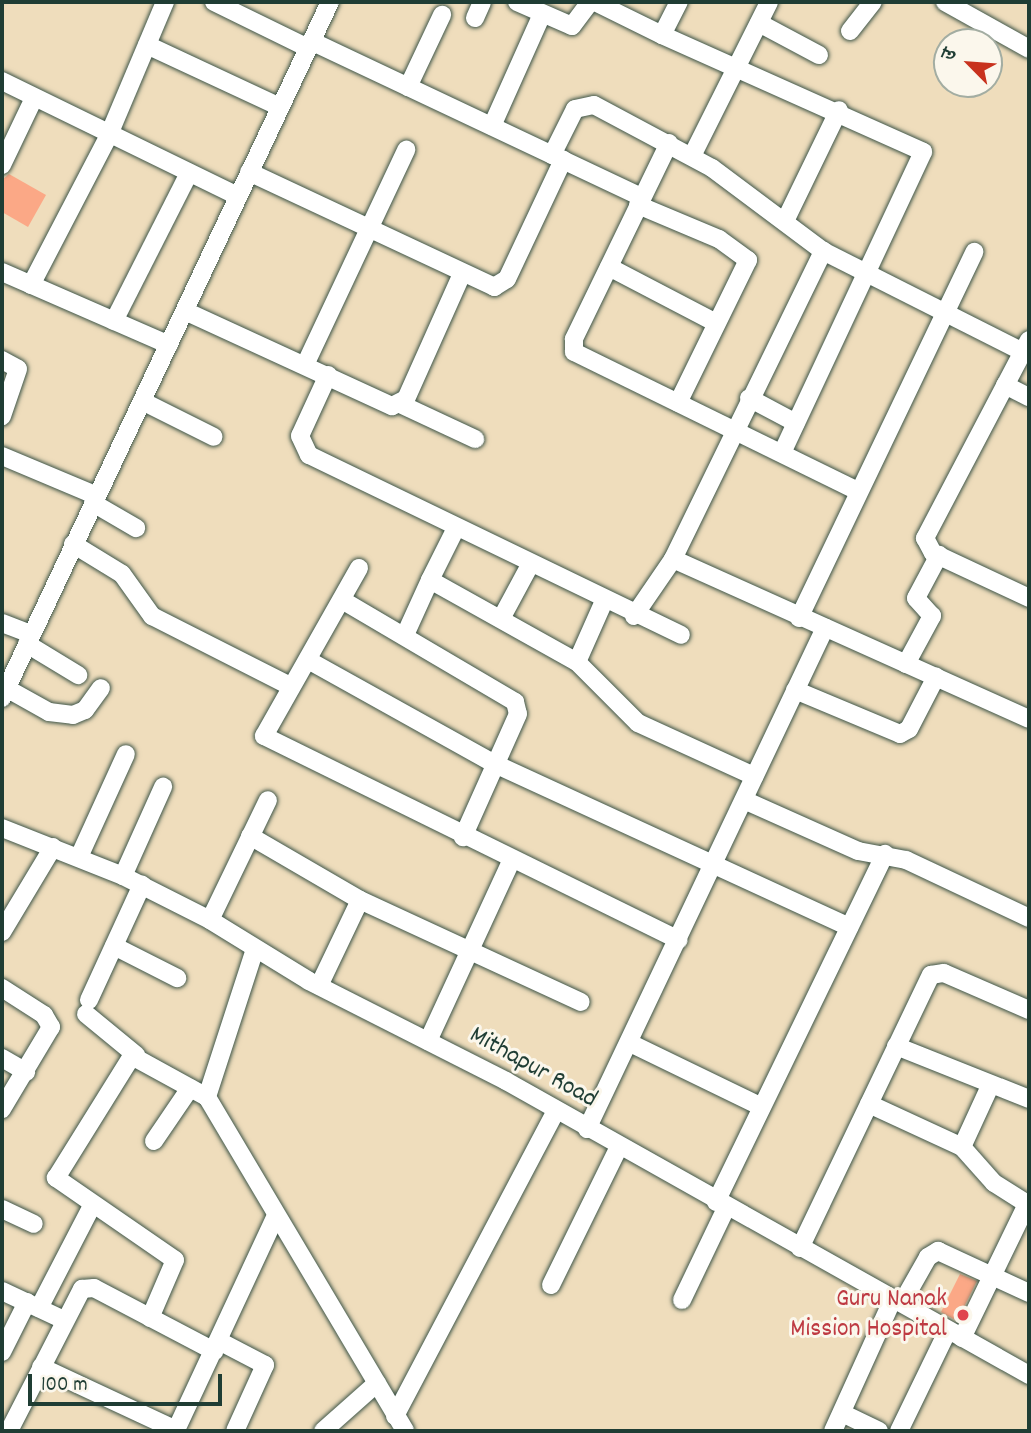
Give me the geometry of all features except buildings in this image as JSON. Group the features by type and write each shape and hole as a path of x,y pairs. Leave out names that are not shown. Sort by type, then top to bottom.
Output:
{"street":[{"path":"31,285 108,137 165,2"},
{"path":"214,2 492,126 746,254 745,270 678,403"},
{"path":"102,688 85,710 73,715 50,712 4,693 330,2"},
{"path":"520,3 572,26 592,2 919,148 924,157 782,453"},
{"path":"662,35 679,2"},
{"path":"692,156 769,2"},
{"path":"850,31 873,2"},
{"path":"945,2 1029,49"},
{"path":"492,126 542,14"},
{"path":"408,87 442,15"},
{"path":"759,23 819,55"},
{"path":"147,45 280,107"},
{"path":"2,81 33,100 108,137 238,196"},
{"path":"2,165 33,100"},
{"path":"249,172 461,276 494,287 507,279 557,157 584,104 669,143 786,219 823,251 944,311 1026,346 927,529 926,544 939,555 1029,598"},
{"path":"786,219 839,110"},
{"path":"669,143 573,339 575,352 856,490"},
{"path":"305,365 406,150"},
{"path":"114,321 189,173"},
{"path":"634,616 673,559 748,398 823,251"},
{"path":"799,618 856,490 974,252"},
{"path":"608,267 716,324"},
{"path":"2,272 169,345"},
{"path":"400,404 461,276"},
{"path":"185,311 475,439"},
{"path":"2,360 18,375 2,416"},
{"path":"328,375 305,421 302,450 634,616 681,635"},
{"path":"1005,385 1029,397"},
{"path":"748,398 796,423"},
{"path":"142,401 214,437"},
{"path":"2,456 95,500 136,528"},
{"path":"405,635 456,527"},
{"path":"74,544 122,574 152,616 290,686"},
{"path":"906,664 931,621 916,598 939,555"},
{"path":"673,559 799,618 1029,719"},
{"path":"502,617 530,565"},
{"path":"359,568 308,660 266,724 268,740 511,861 678,940"},
{"path":"430,580 502,617 577,662 638,723 754,776"},
{"path":"342,600 515,702 518,714 463,837"},
{"path":"577,662 604,601"},
{"path":"2,622 78,675"},
{"path":"587,1129 632,1044 713,864 825,628"},
{"path":"308,660 495,764 849,927"},
{"path":"795,690 900,734 909,729 936,677"},
{"path":"79,857 126,754"},
{"path":"123,876 163,787"},
{"path":"210,920 268,800"},
{"path":"744,800 858,851 885,853 1029,918"},
{"name":"Mithapur Road","path":"2,828 123,876 210,920 319,986 556,1110 721,1205 1029,1375"},
{"path":"250,836 360,900 467,953 581,1002"},
{"path":"2,932 52,847"},
{"path":"682,1300 762,1107 885,853"},
{"path":"428,1041 511,861"},
{"path":"142,885 87,1007 136,1055 207,1097 275,1218 405,1431"},
{"path":"319,986 360,900"},
{"path":"114,946 177,978"},
{"path":"207,1097 255,948"},
{"path":"800,1248 896,1046 936,972 1029,1010"},
{"path":"2,988 49,1019 49,1034 2,1109"},
{"path":"632,1044 762,1107"},
{"path":"896,1046 990,1086 1029,1099"},
{"path":"136,1055 57,1172 63,1188 93,1204 174,1260 150,1318"},
{"path":"2,1058 26,1072"},
{"path":"962,1147 990,1086"},
{"path":"154,1141 190,1088"},
{"path":"869,1104 962,1147 994,1183 1028,1204 993,1276 955,1334 900,1431"},
{"path":"395,1416 556,1110"},
{"path":"551,1285 619,1147"},
{"path":"2,1352 93,1204"},
{"path":"2,1209 34,1224"},
{"path":"41,1367 177,1431 275,1218"},
{"path":"833,1431 898,1301 933,1251 1029,1293"},
{"path":"9,1431 64,1320 88,1286 150,1318 265,1365 235,1431"},
{"path":"2,1291 64,1320"},
{"path":"323,1431 377,1383"},
{"path":"842,1413 879,1431"}],"place":[{"name":"Guru Nanak Mission Hospital","path":"963,1315"}]}
